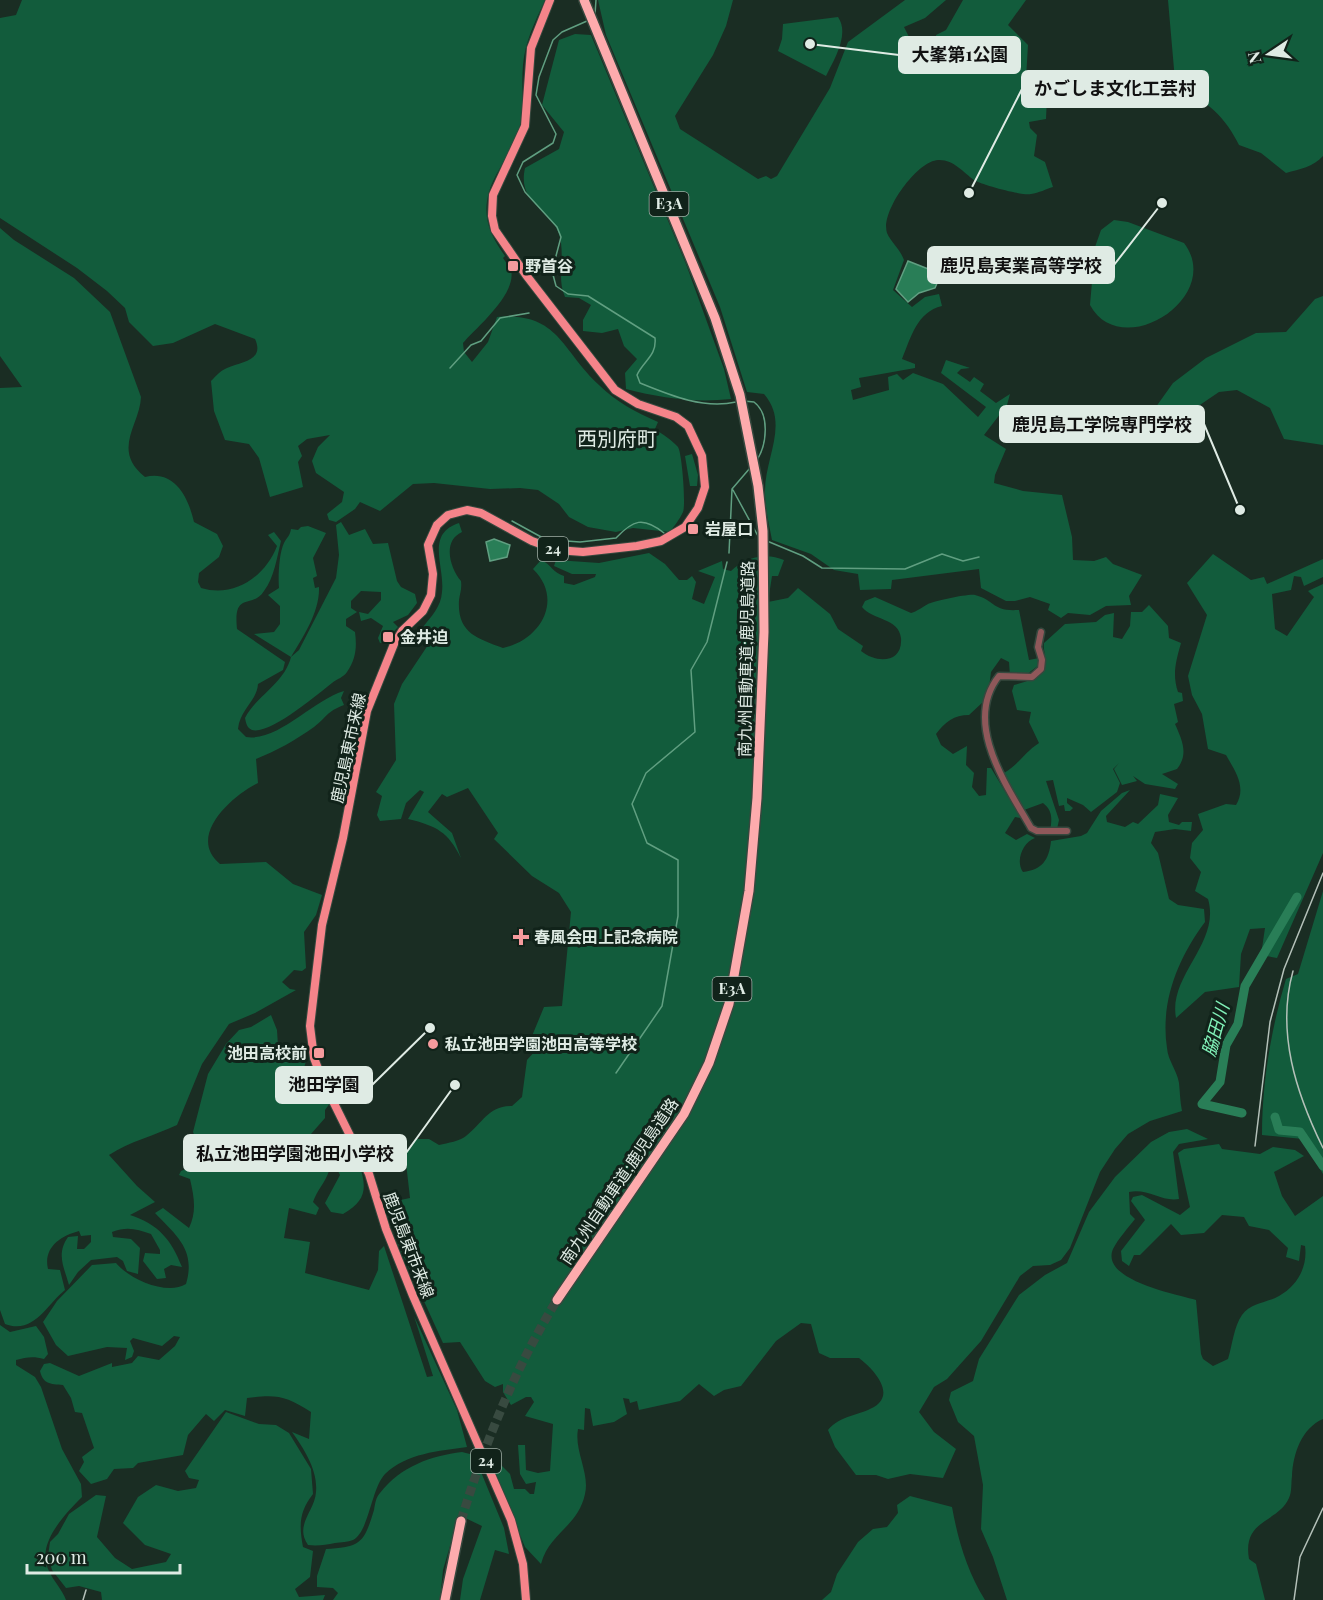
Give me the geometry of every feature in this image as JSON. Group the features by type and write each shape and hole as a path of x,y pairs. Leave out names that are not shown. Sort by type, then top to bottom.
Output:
{"highway":[{"name":"南九州自動車道;鹿児島道路","path":"557,1300 684,1114 709,1063 729,1004 749,891 757,798 764,632 763,531 758,486 750,436 731,364 700,281 584,0"},
{"path":"445,1600 461,1521"}],"main road":[{"name":"鹿児島東市来線","path":"526,1600 523,1564 511,1520 413,1296 386,1229 369,1174 322,1079 315,1059 309,1026 322,925 345,825 367,711 394,644 402,631 423,611 431,595 433,574 428,545 436,525 448,515 467,510 481,513 532,541 557,550 583,552 637,546 661,541 677,534 693,517 705,487 702,456 688,426 676,417 638,404 621,395 605,379 503,245 493,223 493,195 525,126 531,48 550,0"}],"street":[{"path":"1041,632 1038,647 1042,660 1041,669 1032,677 999,676 988,702 985,731 1000,772 1031,828 1037,831 1067,831"}],"shaded area":[{"path":"22,0 545,0 531,32 524,56 522,114 519,130 489,191 486,209 488,224 511,270 511,279 508,289 494,310 463,343 464,352 472,362 488,342 497,317 518,317 534,321 557,336 586,372 612,397 658,422 655,429 678,447 682,468 683,512 670,532 633,528 616,532 588,527 569,517 559,504 538,490 490,489 434,483 413,484 380,511 360,502 355,509 336,522 329,520 327,514 342,502 344,492 316,473 312,461 318,447 330,435 307,439 298,446 302,456 298,462 303,487 270,497 259,458 249,444 225,440 214,411 211,381 225,369 250,360 257,352 255,339 215,324 173,343 153,346 129,322 125,308 107,291 77,268 0,218 0,18 16,15"},
{"path":"598,0 733,0 726,26 713,55 675,116 680,129 758,179 766,176 771,179 777,176 830,88 848,42 905,0 946,0 925,18 904,27 915,49 927,51 938,45 936,35 946,30 963,0 1026,0 1008,25 1028,45 1025,95 1047,97 1046,119 1029,122 1030,128 1037,135 1034,156 1045,162 1053,187 1031,194 1002,190 974,180 958,167 943,160 929,163 911,178 895,201 886,224 887,233 904,260 893,290 912,307 925,297 939,294 942,306 926,314 912,334 902,359 915,364 915,368 859,378 861,387 851,390 853,400 889,390 888,377 897,374 903,380 913,373 943,384 978,417 986,407 941,373 946,360 970,368 961,369 957,373 970,382 974,377 984,384 980,391 996,403 1010,394 1007,405 984,435 1006,449 994,483 1023,491 1062,495 1072,537 1073,560 1094,561 1106,557 1113,564 1142,575 1129,596 1131,605 1106,606 1090,615 1068,613 1061,618 1048,610 1050,604 1030,597 1006,601 981,588 979,569 892,580 891,589 860,590 858,574 834,570 811,554 772,540 765,493 774,442 775,417 764,394 747,392 720,307 606,35"},
{"path":"1168,0 1323,0 1323,156 1319,160 1286,173 1261,153 1239,145 1221,118 1206,103 1187,94 1176,92"},
{"path":"838,17 842,39 826,76 778,51 783,24"},
{"path":"575,34 591,35 686,264 724,369 731,399 678,399 626,389 625,373 637,359 624,346 618,329 602,333 583,331 583,320 591,305 579,298 565,297 561,282 562,251 559,234 549,217 530,198 524,180 525,168 559,149 564,132 542,105 559,40"},
{"path":"1114,220 1128,222 1184,243 1193,264 1191,284 1180,302 1164,316 1144,325 1124,327 1105,321 1090,305 1095,247 1101,230"},
{"path":"0,228 14,240 74,278 110,312 141,397 130,437 130,457 135,467 145,477 164,477 172,481 184,494 194,522 217,534 223,546 219,557 199,573 198,582 201,588 225,590 247,582 265,567 277,546 268,535 274,532 281,541 275,567 267,586 259,596 244,602 238,609 237,629 285,662 283,670 258,684 255,695 239,722 238,729 246,737 258,737 270,733 344,691 341,698 344,705 330,712 300,736 256,759 258,783 226,807 210,829 208,841 211,853 220,864 266,862 293,884 322,895 316,915 304,932 306,968 302,971 294,970 282,982 290,989 296,990 255,1013 229,1024 202,1064 177,1125 109,1155 155,1202 130,1215 148,1223 162,1234 173,1248 182,1267 171,1265 164,1269 166,1278 157,1279 143,1261 145,1253 160,1254 151,1234 122,1229 112,1232 113,1237 131,1239 140,1248 138,1274 127,1271 123,1261 117,1257 91,1260 78,1272 69,1285 62,1261 64,1243 68,1237 78,1236 77,1249 84,1249 91,1242 91,1235 81,1236 79,1231 72,1233 54,1244 47,1262 48,1269 60,1270 65,1290 32,1322 15,1326 5,1324 0,1310 0,388 22,387 0,356"},
{"path":"908,261 941,274 935,288 919,293 908,302 896,289"},
{"path":"1323,296 1323,445 1284,439 1270,408 1237,390 1219,392 1185,415 1153,411 1173,383 1206,358 1256,333 1286,332 1315,299"},
{"path":"692,454 698,475 697,486 690,486 685,456"},
{"path":"341,522 349,535 365,529 373,544 388,543 397,581 401,587 415,594 417,603 408,615 393,622 398,627 384,642 380,643 378,638 383,626 371,618 361,621 359,612 368,614 381,600 381,592 361,591 351,601 351,608 357,612 346,619 346,626 355,632 356,643 354,658 346,674 282,720 260,730 250,729 245,718 283,675 291,657 299,650 336,578 339,555 336,525"},
{"path":"459,523 462,532 452,542 450,555 451,562 461,581 459,611 461,620 470,633 503,648 516,644 528,636 544,617 547,593 533,569 541,560 564,576 564,583 574,585 595,577 596,574 572,574 554,566 556,560 599,563 649,553 665,564 679,580 687,580 692,576 696,582 692,599 704,604 715,577 698,571 722,561 723,569 731,571 743,562 756,557 770,556 784,560 778,576 772,576 768,602 788,598 798,588 830,614 838,629 863,646 861,651 881,659 893,657 898,652 901,638 899,631 890,623 872,615 862,607 865,601 875,597 911,613 931,603 972,595 982,597 1004,609 1019,610 1029,660 1039,658 1039,665 1026,675 1010,676 1009,662 1001,658 991,672 987,704 983,702 969,715 950,720 936,734 941,745 953,754 967,746 966,765 974,773 972,787 979,796 986,795 987,768 991,768 1021,818 1015,817 1005,833 1016,840 1027,834 1035,838 1027,843 1020,857 1023,872 1035,869 1043,863 1051,841 1087,833 1101,811 1122,793 1130,790 1106,816 1107,822 1125,827 1133,822 1138,824 1158,805 1160,794 1178,798 1168,815 1169,822 1179,825 1182,822 1192,822 1191,831 1175,829 1155,832 1151,843 1158,853 1169,899 1178,905 1204,909 1205,922 1179,966 1173,981 1166,1014 1168,1053 1178,1078 1182,1111 1150,1121 1128,1134 1100,1172 1070,1248 1061,1260 1050,1265 1033,1266 1020,1276 981,1341 947,1379 934,1387 919,1412 934,1432 956,1449 943,1478 910,1474 888,1479 876,1475 856,1475 835,1447 828,1430 844,1419 874,1407 883,1395 883,1388 876,1374 859,1358 830,1358 819,1353 811,1324 801,1323 776,1341 741,1386 724,1390 714,1396 699,1384 680,1401 639,1410 637,1401 630,1403 629,1399 623,1398 627,1414 614,1422 593,1426 590,1409 585,1408 584,1430 578,1429 577,1437 586,1486 581,1505 550,1545 541,1564 525,1547 490,1463 494,1458 510,1474 514,1489 525,1489 530,1494 534,1494 536,1482 526,1484 520,1474 518,1445 525,1445 526,1470 538,1473 550,1471 553,1424 525,1416 534,1402 531,1397 526,1397 511,1405 503,1392 503,1384 495,1387 485,1381 460,1342 443,1343 398,1244 386,1203 410,1198 405,1154 417,1139 429,1139 439,1145 454,1142 466,1136 491,1112 512,1106 522,1097 527,1060 535,1051 539,1039 532,1036 544,1007 562,1006 571,912 559,893 532,876 494,839 498,833 468,788 447,797 442,794 428,812 452,833 461,858 451,842 440,831 427,824 408,819 424,792 420,790 406,803 401,819 380,821 377,815 382,796 376,792 396,760 394,704 402,684 430,642 422,628 440,602 442,582 439,543 442,535 449,528"},
{"path":"308,526 326,533 313,558 317,576 313,578 315,588 319,587 319,596 310,624 291,657 254,634 274,632 280,624 280,606 268,595 279,588 281,553 291,529 298,530"},
{"path":"494,539 510,545 507,557 490,561 486,542"},
{"path":"1213,554 1251,580 1264,577 1267,584 1323,559 1323,577 1304,586 1301,577 1294,576 1291,590 1272,594 1275,629 1287,636 1314,597 1308,591 1323,584 1323,853 1277,958 1261,955 1265,928 1250,929 1241,954 1239,987 1205,992 1176,1018 1179,987 1201,945 1210,915 1208,899 1195,891 1201,872 1190,858 1192,843 1203,830 1198,814 1226,804 1236,805 1240,792 1238,779 1226,755 1208,749 1202,714 1192,695 1188,676 1207,615 1187,583"},
{"path":"1149,605 1168,626 1169,638 1181,643 1175,673 1178,692 1182,693 1183,701 1174,704 1178,722 1175,724 1182,741 1183,758 1177,769 1162,774 1178,784 1175,789 1145,784 1133,776 1137,781 1122,785 1114,769 1119,763 1113,769 1120,783 1117,792 1091,812 1083,805 1067,798 1067,803 1073,808 1065,811 1064,805 1059,806 1053,780 1046,781 1059,820 1057,829 1050,831 1049,809 1043,803 1024,810 1004,773 1039,743 1029,722 1031,712 1017,710 1012,691 1014,685 1040,674 1045,664 1044,643 1065,624 1096,622 1105,615 1114,613 1113,637 1122,639 1130,626 1131,612 1142,612"},
{"path":"1323,891 1323,1174 1303,1139 1262,1135 1262,1115 1272,1037 1286,979 1298,974"},
{"path":"271,1015 277,1030 278,1046 304,1050 308,1055 302,1074 330,1103 325,1110 325,1118 304,1142 307,1150 312,1149 321,1138 330,1143 340,1152 343,1166 359,1163 364,1186 361,1198 351,1209 343,1214 331,1212 325,1203 340,1175 337,1169 329,1171 313,1202 319,1208 316,1215 289,1208 284,1238 310,1242 305,1273 369,1290 378,1270 379,1251 384,1246 427,1377 433,1376 414,1316 457,1410 467,1447 413,1457 394,1467 380,1481 363,1528 358,1535 351,1541 322,1545 308,1545 304,1538 304,1524 315,1499 316,1484 309,1460 292,1432 309,1439 311,1412 295,1402 266,1396 247,1398 245,1416 225,1410 214,1421 206,1414 188,1435 183,1455 138,1463 133,1468 114,1469 107,1479 91,1484 79,1471 84,1462 82,1457 94,1448 82,1413 75,1412 71,1398 63,1385 43,1379 40,1371 44,1364 50,1363 79,1376 112,1363 112,1367 132,1363 138,1356 159,1360 175,1346 180,1337 174,1336 162,1346 133,1338 130,1341 134,1351 132,1357 125,1360 127,1348 107,1347 68,1356 56,1345 43,1322 57,1301 92,1265 116,1263 130,1275 159,1287 178,1287 186,1284 188,1262 186,1253 177,1237 155,1213 163,1208 189,1228 194,1210 193,1192 190,1179 179,1175 186,1169 197,1141 193,1132 208,1074 226,1044 239,1030 251,1027"},
{"path":"1187,1129 1208,1139 1179,1144 1173,1152 1179,1199 1166,1199 1136,1191 1129,1192 1130,1214 1135,1219 1115,1245 1112,1260 1128,1277 1142,1284 1196,1300 1201,1354 1203,1359 1213,1366 1228,1359 1242,1315 1254,1305 1279,1296 1296,1281 1305,1261 1305,1246 1301,1245 1299,1261 1286,1257 1288,1248 1269,1230 1249,1226 1244,1217 1222,1215 1204,1233 1181,1235 1171,1224 1140,1255 1134,1255 1129,1266 1122,1261 1121,1251 1145,1220 1131,1201 1133,1197 1142,1195 1180,1215 1190,1207 1178,1153 1184,1149 1219,1144 1222,1149 1260,1154 1273,1147 1295,1150 1304,1156 1274,1172 1282,1196 1295,1216 1323,1196 1323,1419 1309,1428 1300,1442 1294,1459 1289,1498 1284,1506 1262,1523 1251,1536 1248,1546 1249,1559 1256,1564 1265,1600 1007,1600 981,1529 983,1485 974,1436 958,1422 949,1400 951,1392 973,1381 979,1359 1019,1295 1045,1275 1067,1263 1089,1212 1115,1177 1151,1142 1169,1132"},
{"path":"0,1325 10,1332 36,1326 44,1337 48,1354 44,1359 23,1358 16,1360 16,1365 35,1377 41,1387 62,1449 81,1484 82,1497 60,1521 46,1551 49,1571 66,1600 0,1600"},
{"path":"226,1412 259,1424 276,1425 289,1433 311,1469 313,1494 305,1507 301,1525 303,1547 313,1551 310,1577 295,1589 299,1597 325,1595 323,1600 102,1600 101,1592 79,1586 66,1588 52,1570 48,1556 50,1542 58,1534 69,1514 96,1495 106,1496 97,1537 115,1558 132,1569 166,1562 171,1554 145,1545 123,1523 138,1497 156,1485 178,1491 196,1488 199,1480 189,1478 185,1471"},
{"path":"462,1452 474,1455 504,1528 509,1554 495,1550 480,1600 460,1600 463,1579 482,1526 459,1515 443,1570 440,1600 333,1600 338,1593 333,1588 317,1587 317,1576 326,1549 347,1547 364,1536 378,1496 388,1484 417,1464 439,1456"},
{"path":"910,1496 952,1507 964,1555 985,1600 822,1600 831,1592 837,1574 858,1542 873,1529 887,1527 898,1513 897,1505"}],"waterway":[{"path":"595,14 596,0"},
{"path":"587,21 562,32 553,40 539,77 536,95 556,134 553,143 523,162 517,175 525,192 557,227 561,237 552,271 556,286 568,294 588,296 655,338 652,354 637,375 640,383 688,400 712,404 736,402"},
{"path":"534,274 553,268"},
{"path":"450,368 471,345 481,341 500,318 529,313"},
{"path":"744,401 754,402 759,407 765,421 765,438 757,460"},
{"path":"729,553 732,489 750,468"},
{"path":"733,490 758,536"},
{"path":"512,521 543,538 553,540 580,542 616,538 628,527 638,522 650,524 664,533"},
{"path":"767,541 803,556 822,568 905,569 942,554 963,561 979,557"},
{"path":"616,1073 662,1006 678,916 678,860 647,843 632,804 646,773 695,732 691,670 707,642 727,562"},
{"name":"脇田川","path":"1242,1113 1202,1104 1220,1082 1226,1045 1238,1024 1245,986 1297,897"},
{"name":"脇田川","path":"1275,1117 1279,1130 1300,1132 1323,1166"}],"tunnel":[{"path":"461,1521 480,1464 514,1380 557,1300"}],"railway":[{"path":"1255,1146 1270,1022 1284,969 1323,873"},
{"path":"1293,971 1288,994 1288,1039 1297,1084 1323,1148"},
{"path":"1294,1600 1300,1557 1323,1508"},
{"path":"83,1600 86,1590"}],"place":[{"name":"大峯第1公園","path":"810,44"},
{"name":"かごしま文化工芸村","path":"969,193"},
{"name":"鹿児島実業高等学校","path":"1162,203"},
{"name":"野首谷","path":"513,266"},
{"name":"鹿児島工学院専門学校","path":"1240,510"},
{"name":"岩屋口","path":"693,529"},
{"name":"金井迫","path":"388,637"},
{"name":"春風会田上記念病院","path":"521,937"},
{"name":"池田学園","path":"430,1028"},
{"name":"私立池田学園池田高等学校","path":"433,1044"},
{"name":"池田高校前","path":"319,1053"},
{"name":"私立池田学園池田小学校","path":"455,1085"}],"district":[{"name":"西別府町","path":"617,439"}]}
